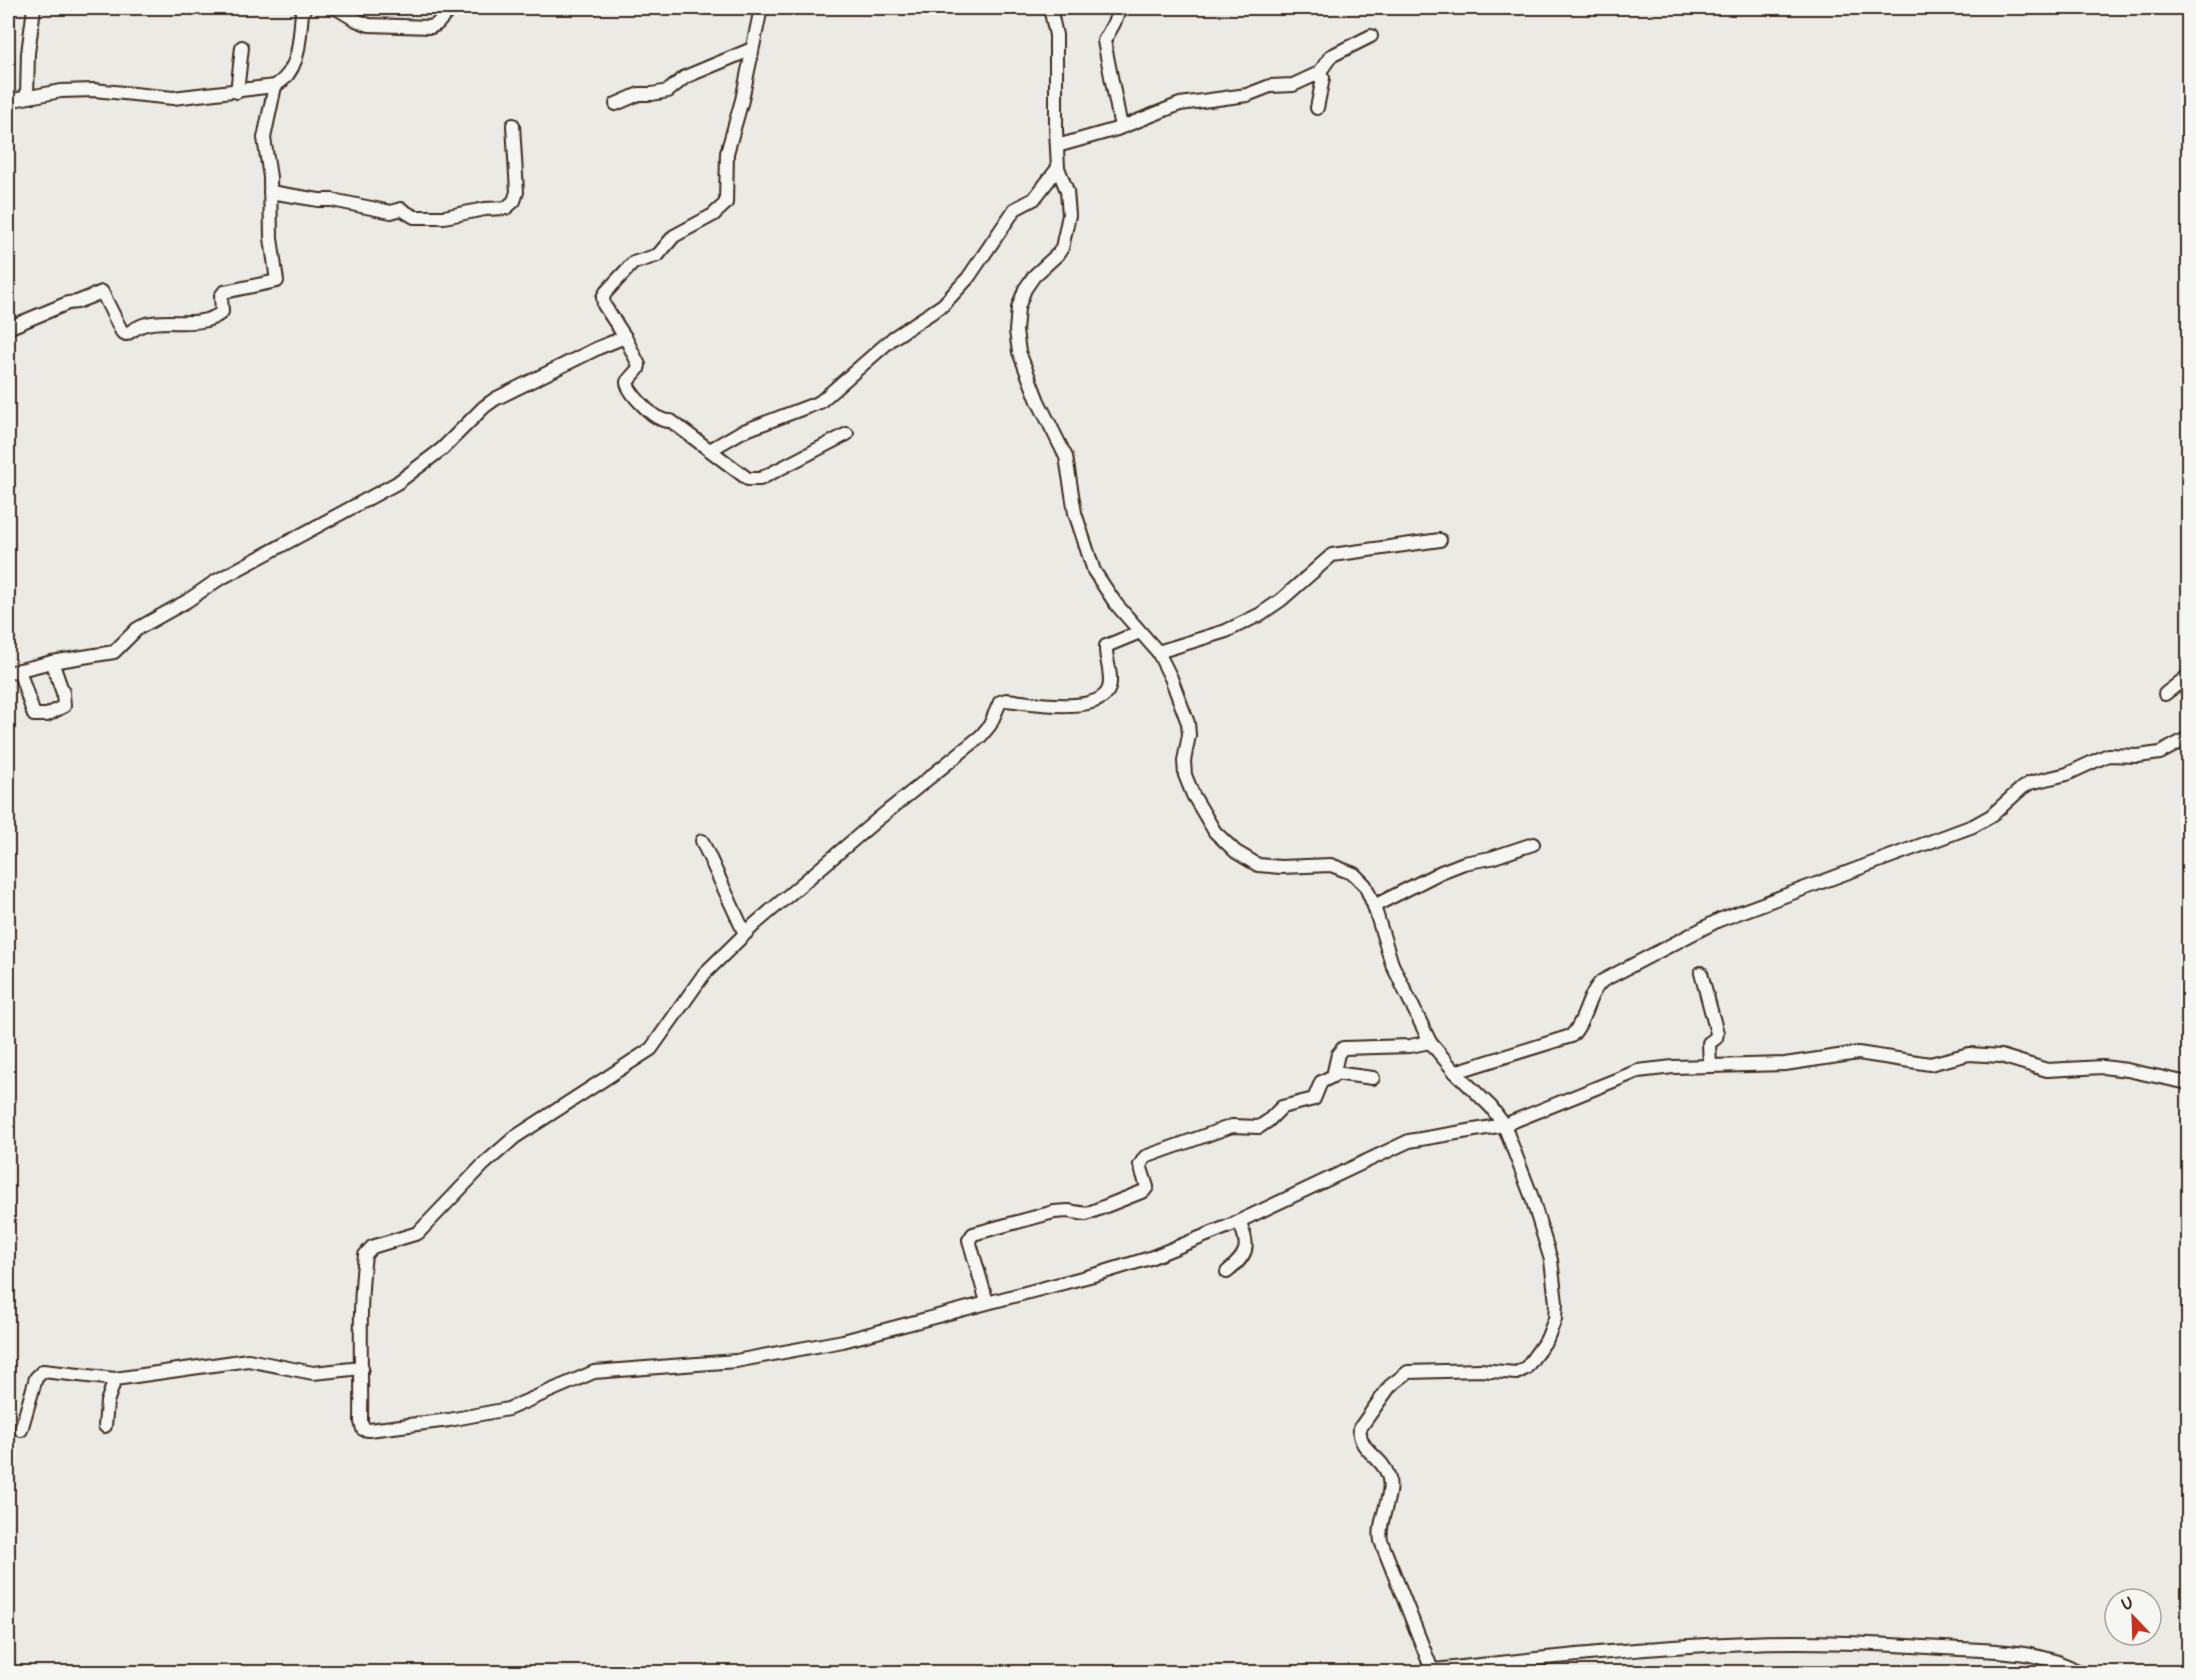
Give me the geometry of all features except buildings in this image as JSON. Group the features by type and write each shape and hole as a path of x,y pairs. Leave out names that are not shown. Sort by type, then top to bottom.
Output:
{"street":[{"path":"27,97 28,53 34,8"},
{"path":"8,101 61,91 84,90 173,98 275,86 282,82 296,63 302,13 305,8"},
{"path":"336,8 369,25 431,27 437,24 451,8"},
{"path":"761,8 742,100 727,153 726,203 713,215 674,236 658,255 633,263 606,292 603,297 604,304 639,365 627,382 628,390 659,418 671,421 745,477 756,480 848,434"},
{"path":"1050,8 1056,35 1058,168 1069,207 1062,248 1053,260 1034,276 1025,289 1018,308 1016,340 1042,410 1064,451 1075,513 1094,571 1106,591 1158,652 1171,678 1188,723 1189,735 1184,761 1189,787 1215,832 1236,852 1262,866 1327,865 1350,872 1365,885 1392,964 1430,1042 1455,1072 1491,1107 1504,1125 1531,1194 1551,1260 1556,1315 1550,1334 1527,1367 1518,1373 1480,1370 1408,1372 1390,1386 1368,1414 1360,1430 1362,1443 1382,1464 1388,1475 1390,1489 1381,1525 1381,1541 1431,1671 1628,1650 1805,1642 1882,1644 2020,1654 2053,1661 2079,1672"},
{"path":"1120,8 1104,40 1122,127"},
{"path":"1057,146 1122,127 1186,102 1247,95 1272,86 1293,85 1319,73 1330,56 1371,36"},
{"path":"237,92 242,47"},
{"path":"616,104 639,94 668,90 685,77 752,49"},
{"path":"1317,108 1323,78 1319,73"},
{"path":"8,328 100,292 104,294 123,333 143,325 198,320 218,315 222,310 221,296 224,292 273,283 278,280 271,238 270,192 264,138 275,86"},
{"path":"270,192 320,201 330,200 391,212 401,209 414,217 444,217 485,209 507,208 514,201 517,192 513,125"},
{"path":"710,450 741,432 820,402 861,364 894,338 944,305 968,278 1016,209 1034,199 1058,168"},
{"path":"52,662 63,693 64,705 62,709 47,715 34,715 13,671 52,662 114,652 137,629 187,601 216,581 397,483 442,449 495,399 625,337"},
{"path":"1158,652 1226,631 1259,615 1281,600 1329,557 1336,554 1440,540"},
{"path":"1140,632 1106,646 1109,685 1106,692 1099,698 1073,706 1006,700 1000,702 990,725 981,736 878,819 745,934 704,974 651,1049 515,1137 483,1165 418,1233 372,1247 369,1250 365,1255 360,1300 361,1424 364,1429 449,1420 507,1409 594,1372 703,1365 843,1341 1101,1273 1150,1258 1239,1222 1409,1141 1420,1137 1504,1125 1632,1072 1673,1067 1793,1063 1858,1053 1928,1064 1969,1054 2001,1056 2051,1070 2110,1068 2188,1083"},
{"path":"2165,694 2188,676"},
{"path":"1455,1072 1571,1036 1576,1031 1591,995 1602,981 1719,920 1973,826 1991,816 2030,783 2071,773 2108,755 2138,756 2160,753 2188,738"},
{"path":"702,841 745,934"},
{"path":"1374,906 1464,863 1491,858 1533,844"},
{"path":"1701,973 1717,1033 1716,1038 1709,1043 1710,1066"},
{"path":"1334,1074 1338,1054 1343,1048 1410,1046 1430,1042"},
{"path":"987,1302 969,1241 969,1237 973,1234 1054,1212 1068,1211 1086,1214 1144,1191 1147,1186 1140,1165 1145,1158 1232,1126 1259,1127 1270,1120 1282,1107 1314,1099 1322,1082 1334,1074 1373,1078"},
{"path":"1227,1272 1242,1259 1245,1250 1244,1231 1239,1222"},
{"path":"21,1430 32,1389 40,1372 115,1379 236,1360 258,1361 313,1373 362,1368"},
{"path":"105,1426 107,1402 115,1379"}]}
